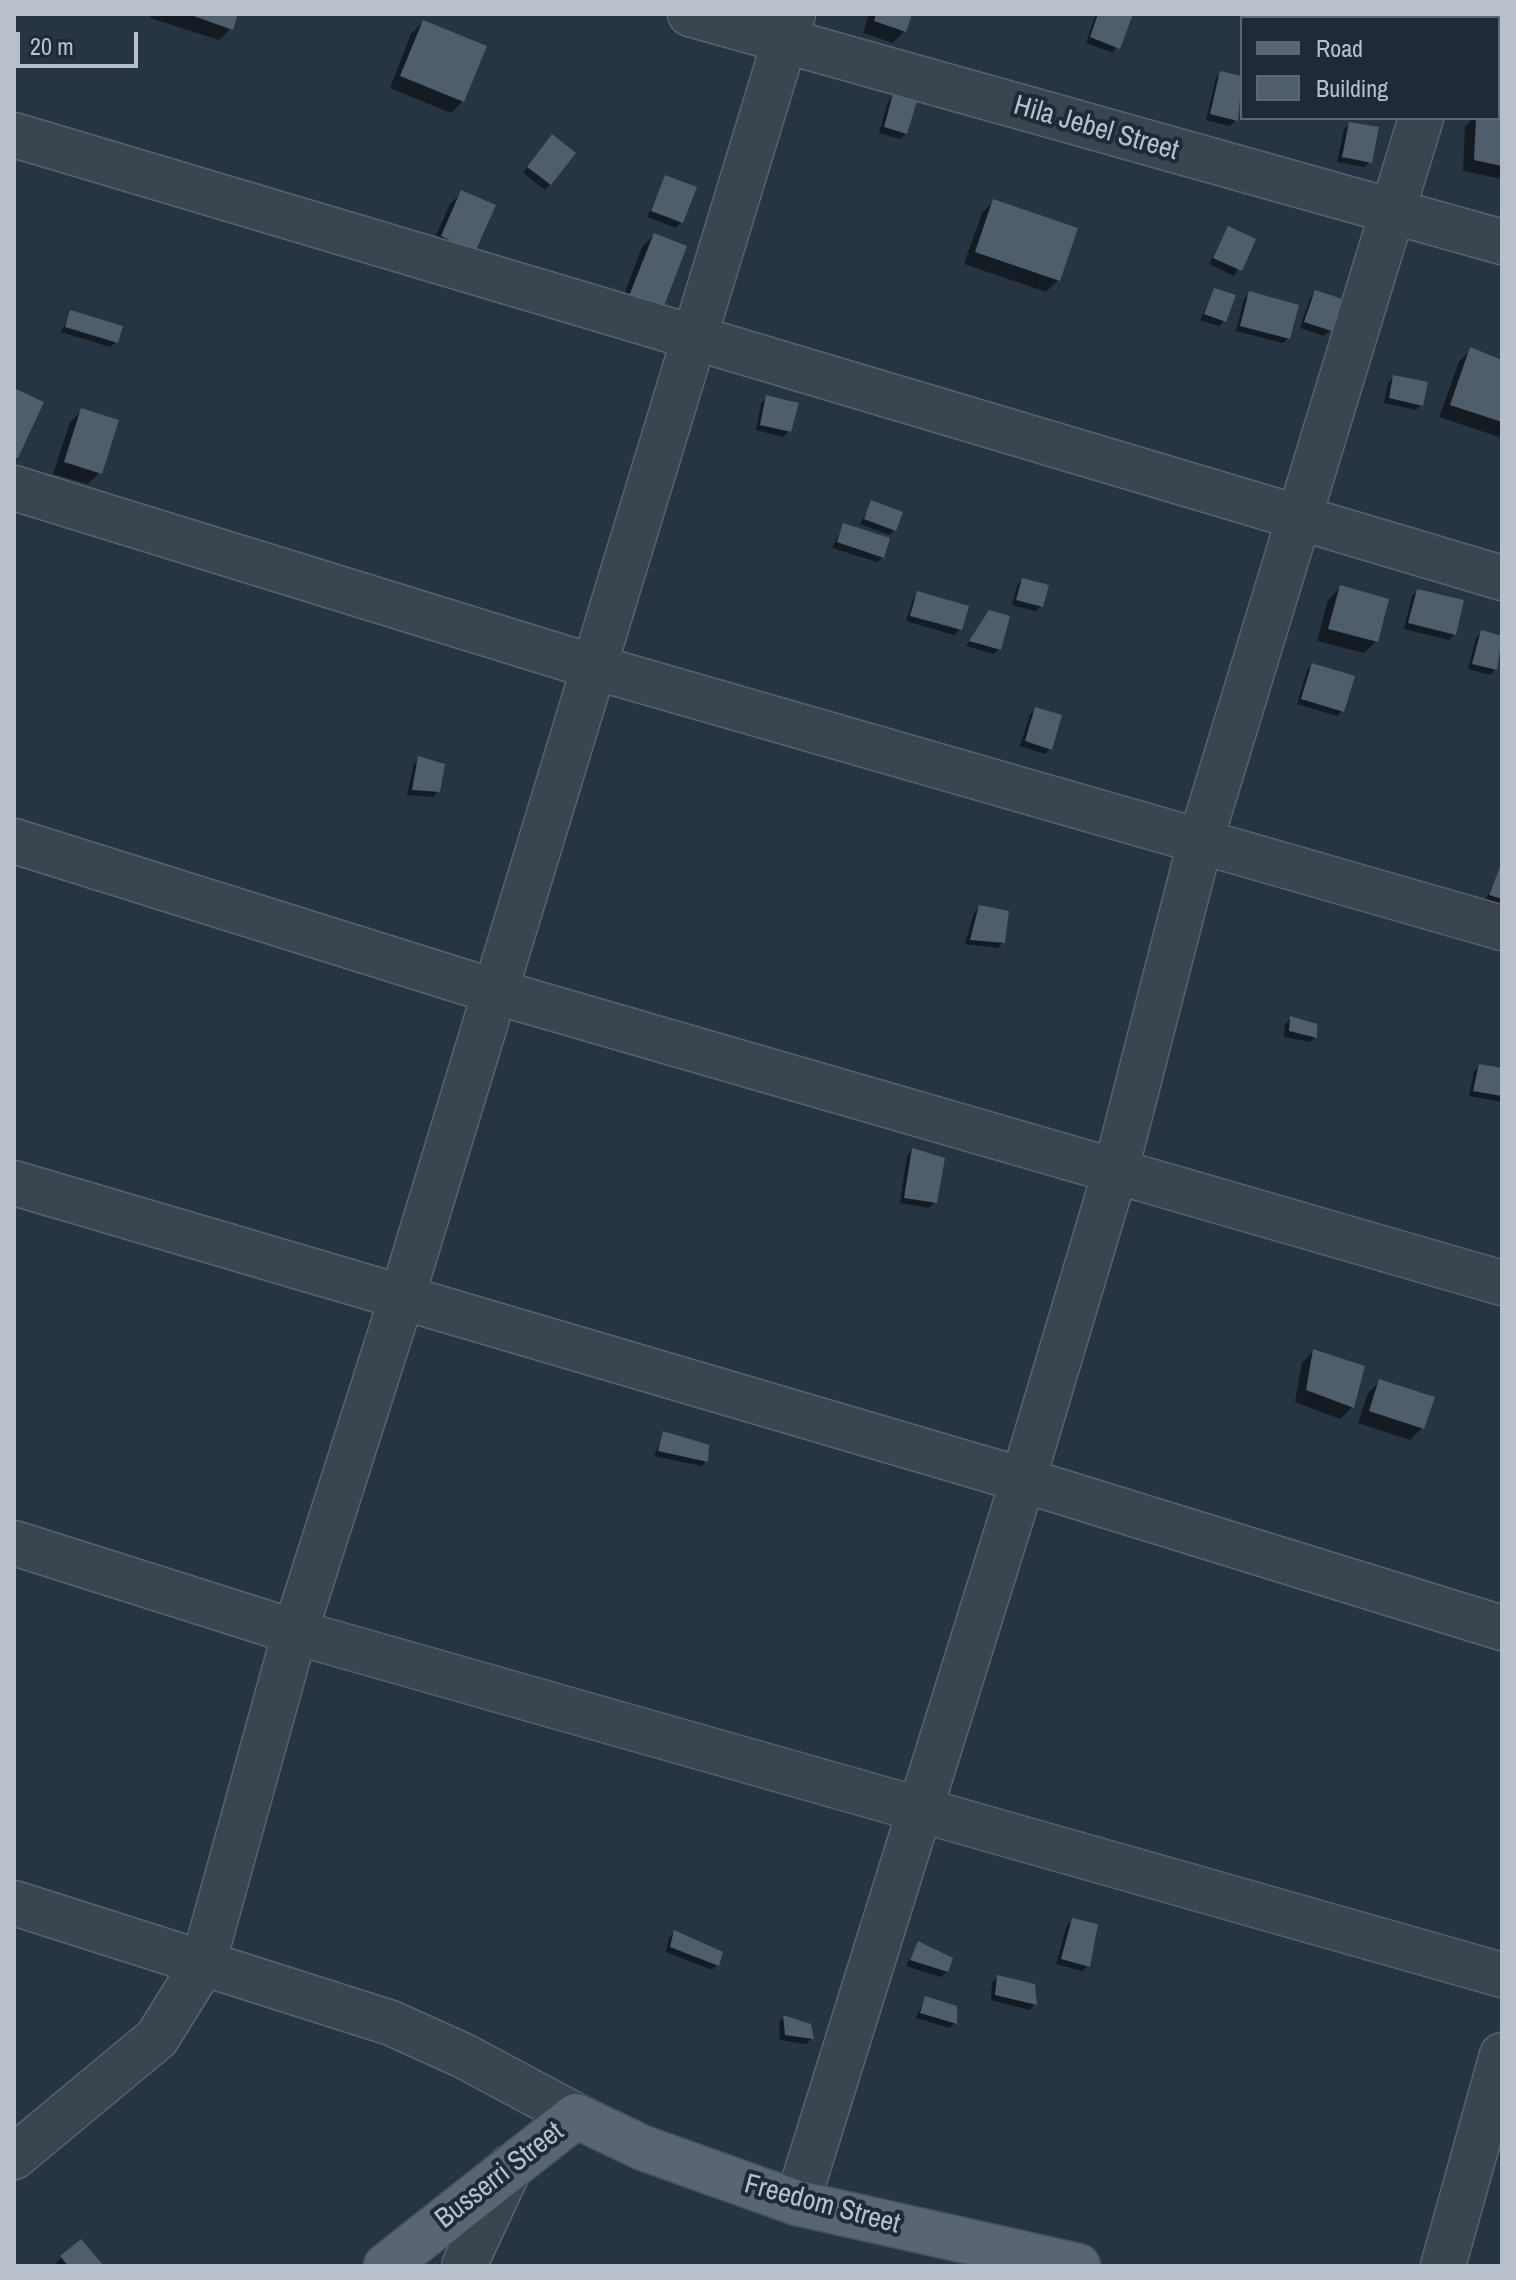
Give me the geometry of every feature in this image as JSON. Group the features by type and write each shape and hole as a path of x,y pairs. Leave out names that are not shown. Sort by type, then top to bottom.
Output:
{"main road":[{"name":"Freedom Street","path":"576,2116 643,2148 797,2203 1078,2266"},
{"name":"Busserri Street","path":"386,2266 576,2116"}],"street":[{"name":"Hila Jebel Street","path":"690,14 789,28 1394,214 1502,242"},
{"path":"14,2157 157,2038 203,1964 295,1632 402,1297 789,28"},
{"path":"797,2203 1023,1480 1116,1169 1201,839 1420,120"},
{"path":"14,135 1502,578"},
{"path":"14,488 594,667 1502,928"},
{"path":"14,841 493,991 1502,1283"},
{"path":"14,1183 1023,1480 1502,1628"},
{"path":"14,1543 295,1632 1502,1975"},
{"path":"14,1903 391,2023 464,2056 576,2116"},
{"path":"1443,2266 1502,2055"},
{"path":"464,2266 510,2167"}],"building":[{"path":"188,14 238,14 233,30"},
{"path":"876,14 912,14 906,32 874,21"},
{"path":"1098,14 1133,14 1120,49 1090,37"},
{"path":"1277,14 1355,14 1354,16"},
{"path":"423,20 487,46 464,102 400,76"},
{"path":"1220,71 1240,76 1238,121 1210,114"},
{"path":"893,94 917,101 907,134 884,127"},
{"path":"1500,117 1502,166 1474,160 1476,120 1500,120"},
{"path":"1349,122 1379,127 1372,163 1342,157"},
{"path":"552,134 576,153 551,185 527,167"},
{"path":"665,175 697,187 683,223 651,211"},
{"path":"461,190 496,205 475,252 441,236"},
{"path":"993,199 1078,228 1060,281 975,252"},
{"path":"1228,226 1256,239 1242,271 1213,258"},
{"path":"654,233 687,246 659,319 625,306"},
{"path":"1214,288 1236,295 1226,322 1204,314"},
{"path":"1315,290 1342,299 1332,331 1304,322"},
{"path":"1249,291 1299,305 1290,339 1240,326"},
{"path":"70,310 123,326 118,343 65,327"},
{"path":"1470,347 1502,360 1502,422 1450,405"},
{"path":"1393,375 1428,382 1423,406 1389,398"},
{"path":"14,388 44,402 18,458 14,457"},
{"path":"766,395 799,403 791,432 760,425"},
{"path":"81,408 119,420 102,474 64,462"},
{"path":"871,500 903,512 896,531 864,519"},
{"path":"843,523 890,538 884,558 837,542"},
{"path":"1022,578 1049,585 1043,607 1016,600"},
{"path":"1340,585 1389,599 1378,642 1328,629"},
{"path":"1417,589 1464,600 1456,635 1408,623"},
{"path":"917,591 969,606 962,630 910,616"},
{"path":"989,610 1010,616 1001,650 969,641"},
{"path":"1481,630 1502,636 1497,670 1472,664"},
{"path":"1312,663 1355,676 1344,712 1301,699"},
{"path":"1035,707 1062,715 1052,750 1025,741"},
{"path":"418,756 445,764 440,792 412,790"},
{"path":"1502,862 1502,899 1489,895"},
{"path":"979,905 1009,911 1005,943 970,940"},
{"path":"1290,1016 1317,1024 1317,1038 1289,1031"},
{"path":"1479,1064 1502,1068 1502,1096 1473,1091"},
{"path":"912,1148 945,1158 937,1203 904,1198"},
{"path":"1313,1349 1365,1366 1354,1408 1306,1390"},
{"path":"1379,1379 1435,1397 1424,1429 1369,1411"},
{"path":"663,1431 709,1445 708,1462 658,1451"},
{"path":"1072,1918 1098,1924 1090,1967 1061,1959"},
{"path":"674,1930 723,1952 719,1966 670,1947"},
{"path":"918,1941 953,1958 948,1972 910,1960"},
{"path":"997,1975 1035,1984 1037,2005 995,1995"},
{"path":"925,1996 957,2006 957,2024 920,2013"},
{"path":"783,2015 811,2024 814,2039 785,2035"},
{"path":"81,2239 104,2266 68,2266 60,2256"}]}
